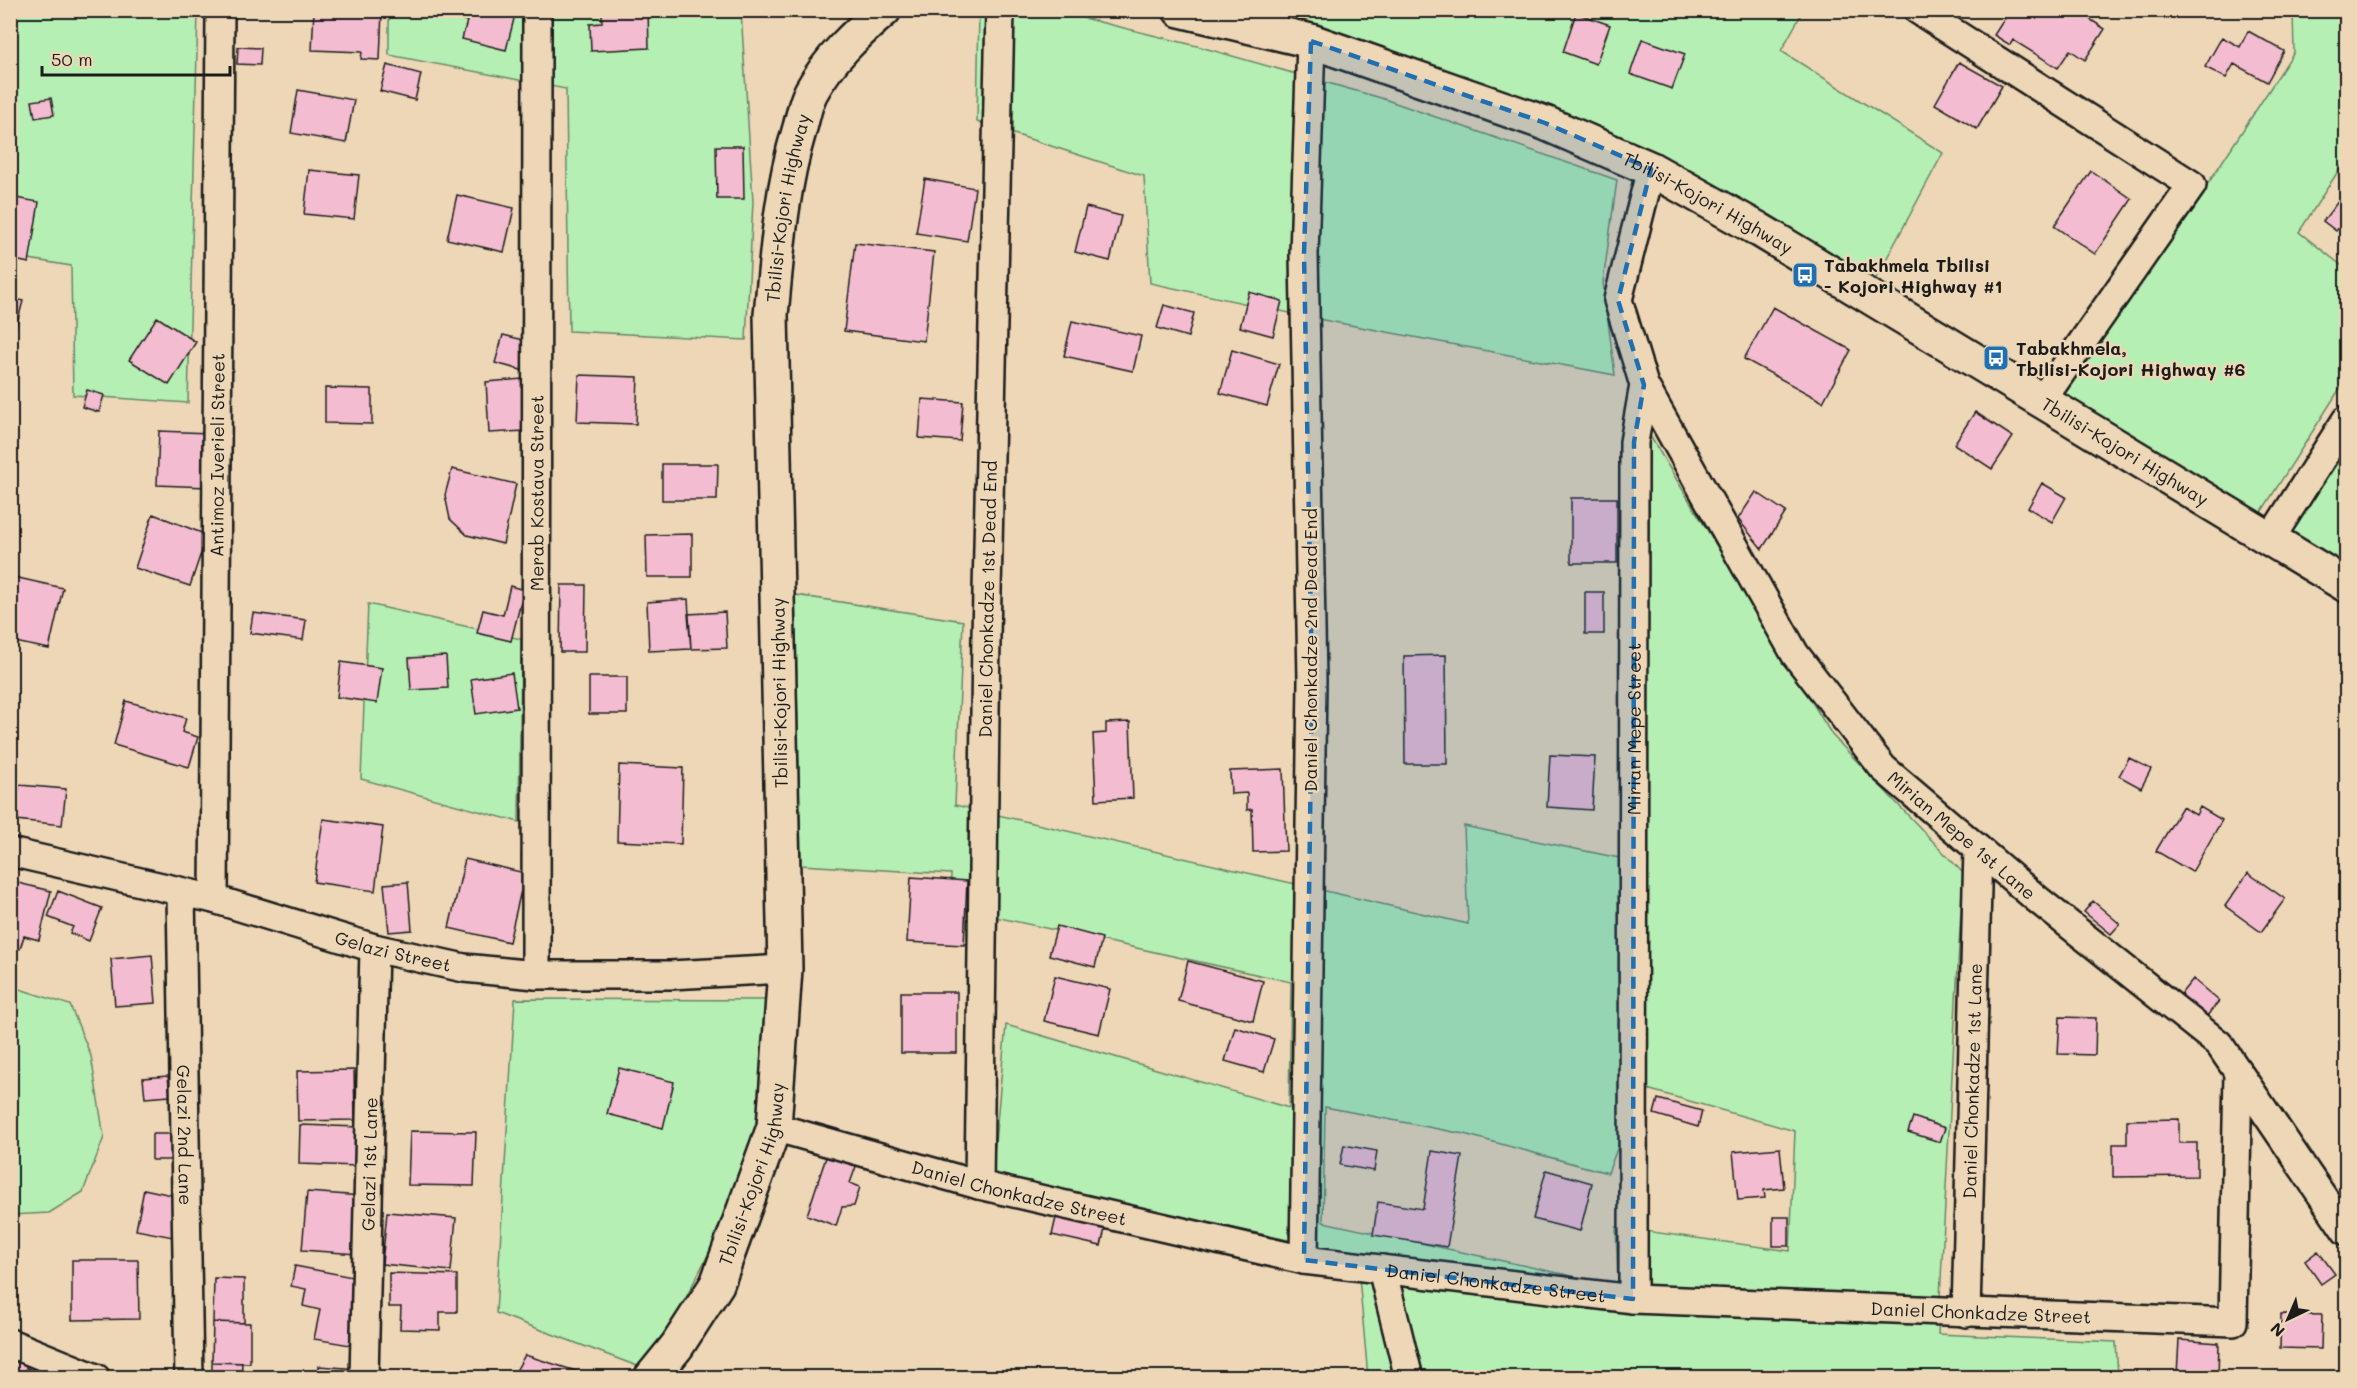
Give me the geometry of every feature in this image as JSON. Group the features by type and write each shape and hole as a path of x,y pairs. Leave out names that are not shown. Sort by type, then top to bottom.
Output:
{"main road":[{"name":"Tbilisi-Kojori Highway","path":"651,1377 677,1346 717,1284 774,1127 785,969 771,315 780,209 794,149 811,93 832,61 884,10"},
{"name":"Tbilisi-Kojori Highway","path":"1180,10 1311,41 1545,123 1651,169 1758,229 2346,585"}],"street":[{"name":"Antimoz Iverieli Street","path":"214,899 220,10"},
{"name":"Merab Kostava Street","path":"536,975 537,10"},
{"name":"Daniel Chonkadze 1st Dead End","path":"979,1185 986,636 1000,10"},
{"path":"1918,10 2192,185 2042,400"},
{"name":"Daniel Chonkadze 2nd Dead End","path":"1304,1260 1312,680 1304,254 1311,41"},
{"name":"Mirian Mepe Street","path":"1633,1299 1634,442 1644,385 1618,300 1651,169"},
{"name":"Mirian Mepe 1st Lane","path":"1644,385 1796,654 1883,768 1978,849 2219,1044 2346,1231"},
{"path":"2271,538 2346,420"},
{"name":"Daniel Chonkadze 1st Lane","path":"1966,1313 1978,849"},
{"name":"Gelazi Street","path":"10,852 214,899 374,948 464,968 536,975 670,975 785,969"},
{"name":"Gelazi 2nd Lane","path":"181,892 189,1377"},
{"name":"Gelazi 1st Lane","path":"364,1377 374,948"},
{"name":"Daniel Chonkadze Street","path":"774,1127 979,1185 1304,1260 1633,1299 2233,1322 2238,1072"},
{"path":"1382,1269 1409,1377"},
{"path":"10,1343 96,1377"}],"highlighted area":[{"path":"1311,41 1545,123 1651,169 1618,300 1644,385 1634,442 1633,1299 1304,1260 1312,680 1304,254"}],"green space":[{"path":"10,11 198,11 188,403 73,395 71,266 11,256"},
{"path":"389,11 741,11 753,202 746,340 569,331 566,89 389,55"},
{"path":"979,11 1059,12 1197,46 1381,98 1617,180 1603,282 1615,375 1318,319 1150,283 1144,176 977,122"},
{"path":"1274,11 1803,11 1781,51 1943,153 1874,282 1571,118 1369,42"},
{"path":"2293,11 2346,11 2346,159 2299,232 2346,269 2346,379 2260,514 2059,398 2211,179 2294,52"},
{"path":"1647,431 1832,735 1963,873 1938,1334 2116,1342 2118,1377 1368,1377 1357,1255 992,1175 1006,1025 1289,1108 1291,982 950,907 951,874 801,865 795,595 963,621 955,805 1468,924 1464,826 1644,863","holes":["1640,1087 1795,1131 1790,1251 1616,1227 1618,1286 1323,1222 1325,1107 1464,1134 1608,1173"]},
{"path":"2346,450 2346,569 2290,534"},
{"path":"368,604 521,639 519,822 361,779"},
{"path":"10,986 70,1005 91,1056 104,1137 83,1192 49,1213 11,1215"},
{"path":"515,999 775,1000 770,1102 731,1210 676,1317 640,1367 496,1313"}],"building":[{"path":"314,10 382,10 380,60 361,59 362,52 312,50"},
{"path":"455,10 516,11 506,50 462,39 467,21 453,17"},
{"path":"602,10 648,10 649,48 591,51 590,24 602,23"},
{"path":"2010,10 2076,10 2105,29 2085,60 2070,50 2058,68 2013,40 2010,45 1994,35"},
{"path":"1576,13 1610,25 1596,64 1563,52"},
{"path":"2248,31 2284,51 2267,82 2234,64 2226,78 2205,67 2222,37 2240,47"},
{"path":"1642,39 1685,54 1672,89 1630,74"},
{"path":"238,47 261,48 260,65 237,64"},
{"path":"1959,62 2002,86 1977,129 1935,104"},
{"path":"387,65 421,74 415,100 380,91"},
{"path":"298,90 354,100 346,143 291,133"},
{"path":"51,98 54,115 35,118 32,101"},
{"path":"716,146 743,146 744,199 717,199"},
{"path":"309,170 359,175 354,219 304,214"},
{"path":"2091,171 2132,199 2095,254 2054,226"},
{"path":"925,179 975,188 967,241 916,233"},
{"path":"2346,191 2346,218 2336,231 2323,221"},
{"path":"457,195 514,208 504,252 447,239"},
{"path":"10,197 39,202 29,263 10,259"},
{"path":"1086,207 1121,216 1110,261 1075,252"},
{"path":"855,243 934,252 924,341 844,331"},
{"path":"1249,292 1282,301 1273,336 1240,327"},
{"path":"10,297 23,301 10,349"},
{"path":"1164,305 1194,313 1188,337 1157,328"},
{"path":"1773,307 1851,350 1823,402 1744,359"},
{"path":"157,317 196,342 169,385 129,360"},
{"path":"1072,321 1141,336 1133,371 1064,356"},
{"path":"503,335 532,342 525,371 495,363"},
{"path":"1232,350 1279,364 1267,406 1220,393"},
{"path":"579,375 638,377 636,424 577,422"},
{"path":"523,379 526,431 489,433 486,382"},
{"path":"325,388 372,389 372,424 325,423"},
{"path":"87,390 104,395 99,412 82,407"},
{"path":"922,399 963,402 960,441 919,438"},
{"path":"1975,412 2013,437 1992,469 1954,444"},
{"path":"159,431 209,433 207,487 157,485"},
{"path":"662,464 718,464 717,500 662,500"},
{"path":"452,469 516,484 503,544 467,535 450,519 445,495"},
{"path":"2042,483 2066,497 2052,522 2028,508"},
{"path":"1756,492 1786,512 1762,549 1738,519"},
{"path":"1571,498 1617,498 1617,563 1571,563"},
{"path":"153,514 207,535 190,586 135,568"},
{"path":"692,534 692,577 647,577 646,535"},
{"path":"14,577 63,588 49,649 10,641 10,595"},
{"path":"561,585 586,585 585,652 560,652"},
{"path":"510,586 524,590 511,641 477,633 483,610 503,615"},
{"path":"1585,592 1604,592 1604,634 1585,634"},
{"path":"688,599 691,649 649,651 647,602"},
{"path":"725,612 727,648 691,649 688,614"},
{"path":"253,613 306,620 303,640 250,633"},
{"path":"1446,655 1447,764 1405,764 1404,656"},
{"path":"446,656 448,688 411,690 409,658"},
{"path":"341,662 382,668 377,703 337,697"},
{"path":"512,673 517,708 476,714 471,679"},
{"path":"589,677 627,677 627,714 589,714"},
{"path":"126,701 186,718 182,732 198,737 189,767 114,745"},
{"path":"1130,722 1133,798 1096,800 1093,734 1106,733 1106,723"},
{"path":"1550,755 1595,757 1592,810 1547,807"},
{"path":"2129,758 2151,769 2141,788 2119,776"},
{"path":"619,765 683,768 681,844 617,841"},
{"path":"1283,769 1286,851 1253,852 1252,809 1247,810 1247,793 1231,794 1230,771"},
{"path":"19,785 66,789 62,825 16,820"},
{"path":"2182,807 2196,815 2200,807 2222,820 2192,872 2156,851"},
{"path":"323,819 383,827 375,891 314,882"},
{"path":"465,859 525,873 509,942 449,928"},
{"path":"2248,873 2285,899 2261,932 2225,906"},
{"path":"911,877 967,881 964,945 907,942"},
{"path":"10,881 51,891 39,940 24,936 20,949 10,947"},
{"path":"408,882 412,930 389,932 384,884"},
{"path":"58,891 102,908 89,941 70,933 73,927 48,917"},
{"path":"2093,901 2120,924 2111,934 2084,912"},
{"path":"1057,926 1102,938 1095,967 1049,955"},
{"path":"152,955 156,1003 115,1006 111,959"},
{"path":"1188,961 1263,981 1253,1021 1178,1001"},
{"path":"1055,976 1110,989 1099,1034 1044,1021"},
{"path":"2193,979 2219,1001 2206,1017 2180,995"},
{"path":"901,992 957,992 957,1053 901,1053"},
{"path":"2060,1017 2096,1018 2095,1055 2058,1054"},
{"path":"1235,1027 1274,1039 1264,1072 1225,1061"},
{"path":"619,1068 674,1082 663,1128 607,1114"},
{"path":"354,1070 355,1120 298,1121 297,1071"},
{"path":"168,1076 170,1096 145,1098 143,1078"},
{"path":"1658,1099 1702,1111 1698,1127 1654,1114"},
{"path":"1913,1117 1945,1128 1940,1142 1908,1132"},
{"path":"2179,1119 2179,1143 2197,1143 2197,1176 2113,1177 2113,1144 2127,1144 2127,1120"},
{"path":"300,1125 359,1127 358,1166 299,1164"},
{"path":"410,1131 476,1132 474,1186 408,1185"},
{"path":"152,1134 181,1134 181,1160 152,1160"},
{"path":"1344,1145 1377,1151 1374,1171 1340,1165"},
{"path":"1780,1148 1784,1188 1764,1190 1765,1198 1738,1200 1733,1152"},
{"path":"828,1151 858,1161 850,1183 860,1187 854,1206 842,1207 836,1226 807,1215"},
{"path":"1432,1151 1462,1156 1447,1247 1373,1235 1378,1202 1423,1209"},
{"path":"1546,1170 1592,1183 1580,1231 1533,1219"},
{"path":"144,1189 181,1197 173,1237 136,1230"},
{"path":"307,1192 362,1196 357,1254 302,1250"},
{"path":"1058,1209 1107,1220 1101,1246 1052,1235"},
{"path":"387,1212 456,1218 451,1271 382,1264"},
{"path":"1773,1217 1789,1217 1789,1246 1773,1246"},
{"path":"2318,1251 2335,1274 2321,1284 2305,1261"},
{"path":"72,1260 138,1260 139,1319 72,1320"},
{"path":"295,1266 363,1279 350,1345 314,1339 320,1310 303,1306 306,1289 291,1286"},
{"path":"389,1273 457,1275 457,1312 440,1312 440,1330 400,1329 401,1307 389,1307"},
{"path":"214,1278 244,1279 244,1323 213,1322"},
{"path":"2281,1314 2322,1315 2321,1349 2280,1348"},
{"path":"213,1322 250,1323 250,1363 212,1362"},
{"path":"2179,1340 2219,1343 2218,1376 2177,1374"},
{"path":"525,1355 598,1378 512,1378"},
{"path":"10,1357 26,1362 26,1368 53,1378 10,1378"},
{"path":"212,1362 242,1363 241,1378 212,1378"},
{"path":"319,1366 358,1369 357,1378 318,1378"}],"place":[{"name":"Tabakhmela Tbilisi - Kojori Highway #1","path":"1805,275"},
{"name":"Tabakhmela, Tbilisi-Kojori Highway #6","path":"1996,358"}]}
